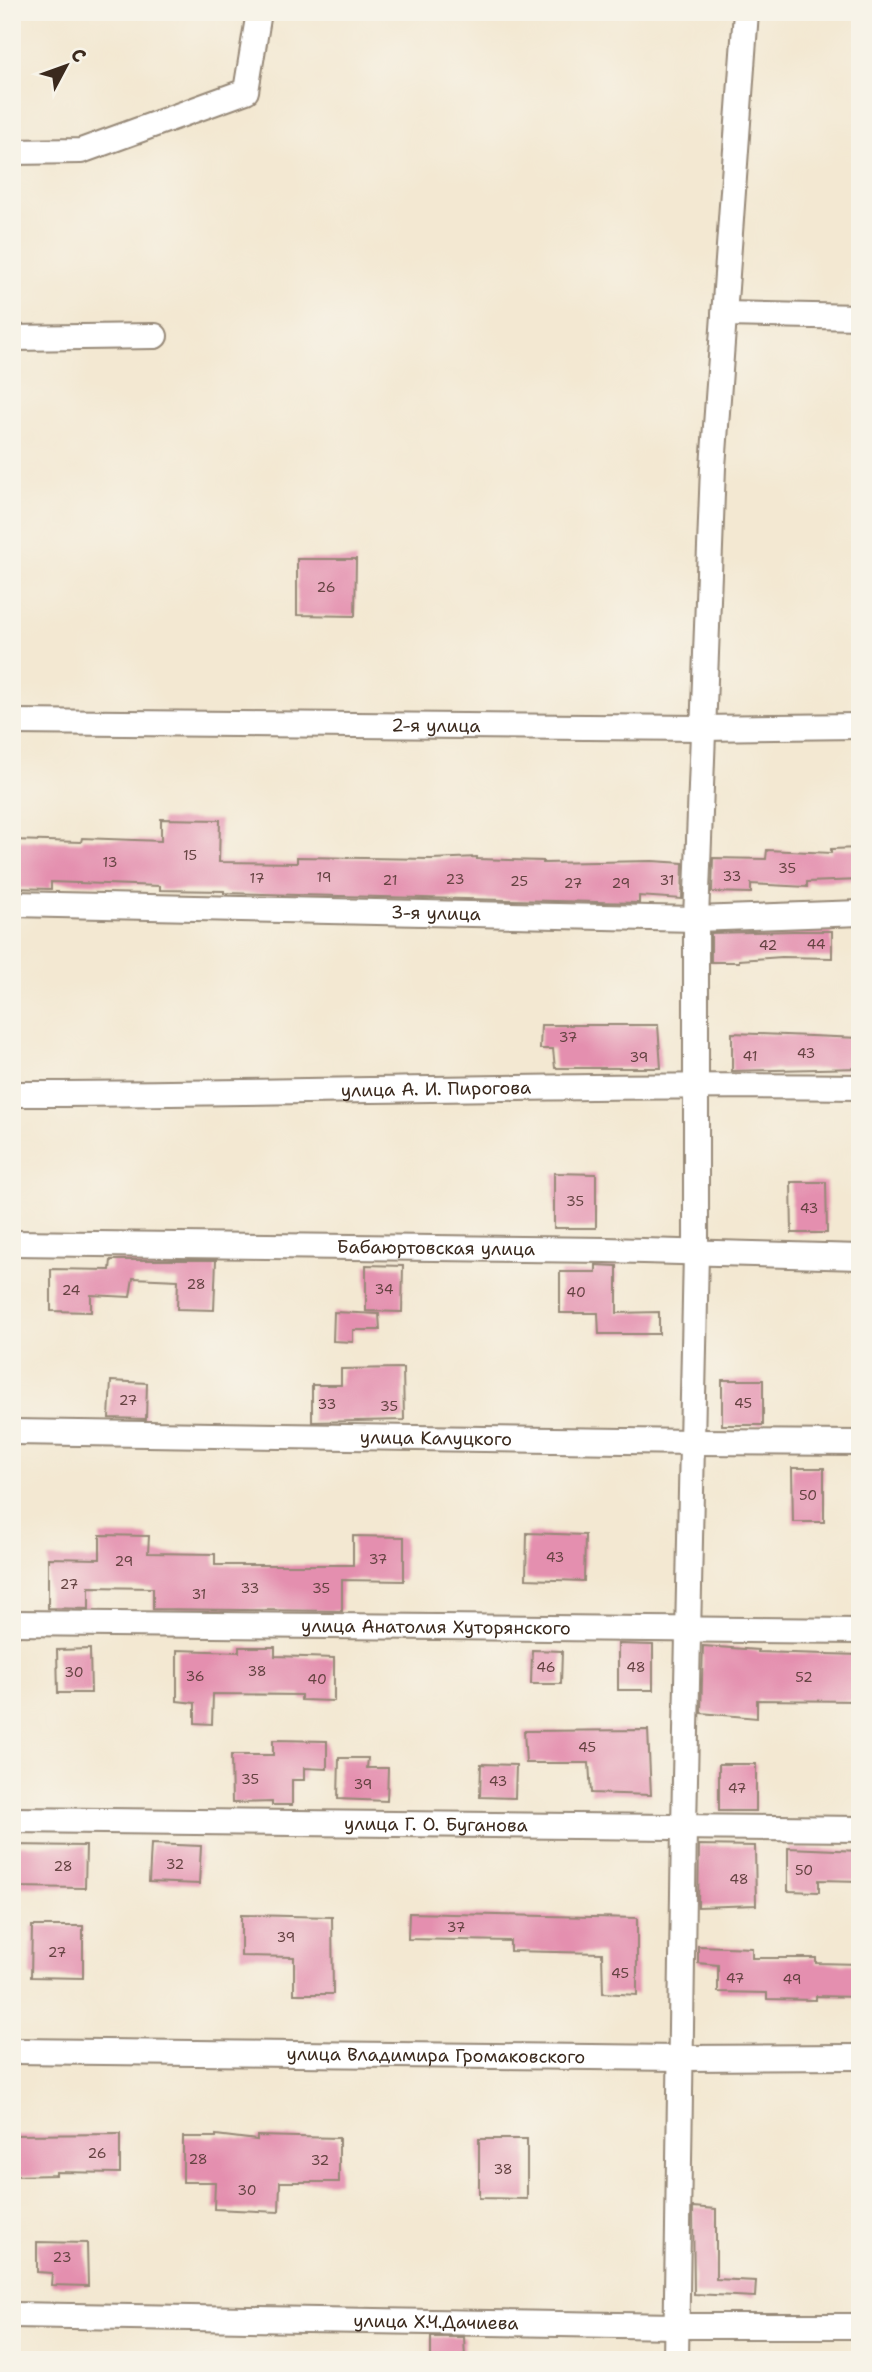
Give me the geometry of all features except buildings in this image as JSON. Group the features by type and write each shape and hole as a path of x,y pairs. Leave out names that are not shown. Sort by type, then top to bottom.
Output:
{"street":[{"path":"12,152 80,151 246,91 259,12"},
{"path":"676,2360 684,1827 694,1442 696,919 713,467 746,12"},
{"path":"724,314 860,317"},
{"path":"12,338 155,336"},
{"name":"2-я улица","path":"12,722 702,728 860,726"},
{"name":"3-я улица","path":"12,904 696,919 860,913"},
{"name":"улица А. И. Пирогова","path":"12,1094 233,1094 696,1085 860,1087"},
{"name":"Бабаюртовская улица","path":"12,1243 696,1252 860,1257"},
{"name":"улица Калуцкого","path":"12,1432 860,1443"},
{"name":"улица Анатолия Хуторянского","path":"12,1623 860,1632"},
{"name":"улица Г. О. Буганова","path":"12,1820 860,1829"},
{"name":"улица Владимира Громаковского","path":"12,2051 860,2057"},
{"name":"улица Х.Ч.Дачиева","path":"12,2315 676,2326 860,2326"}]}
